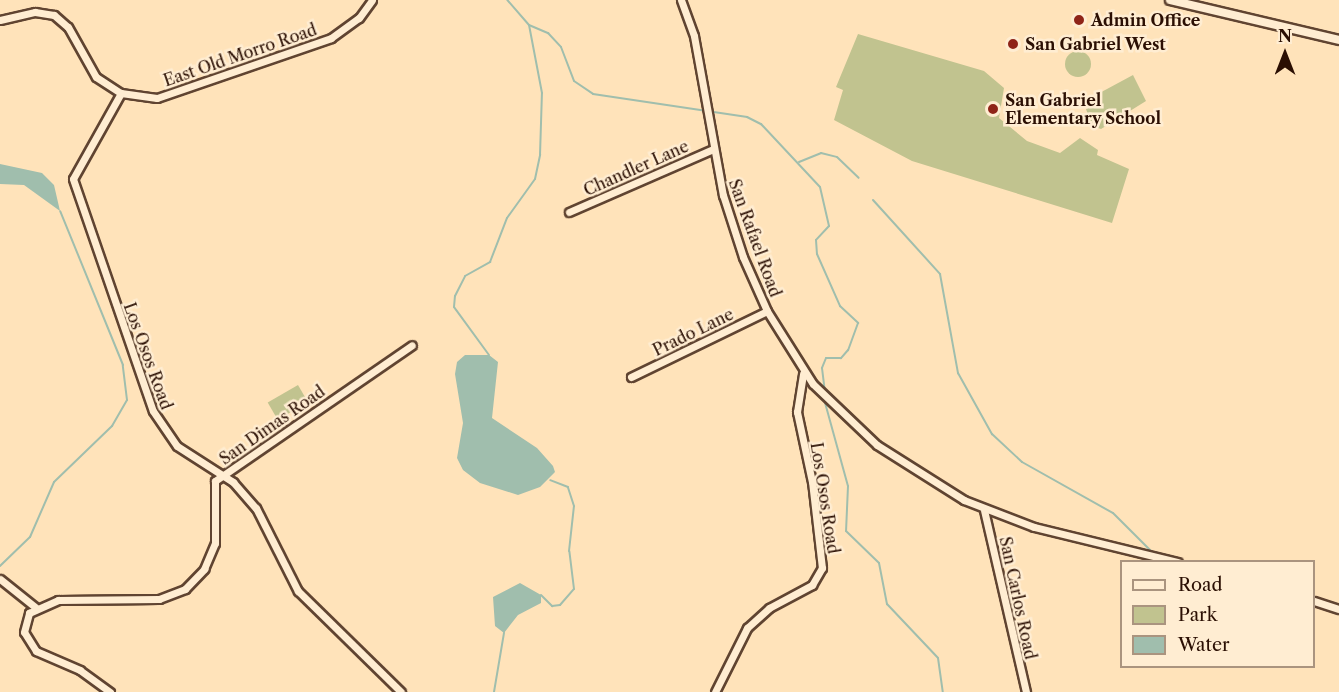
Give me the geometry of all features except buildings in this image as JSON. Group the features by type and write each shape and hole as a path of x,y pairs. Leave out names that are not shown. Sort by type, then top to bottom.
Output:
{"street":[{"name":"East Old Morro Road","path":"0,20 42,11 60,18 90,70 120,93 157,98 303,49 350,26 372,0"},
{"name":"San Rafael Road","path":"681,0 694,36 713,149 727,209 767,311 803,373 900,463 984,510 1174,560"},
{"path":"1170,0 1339,40"},
{"name":"Los Osos Road","path":"120,93 75,168 74,186 153,411 177,447 222,477 265,520 281,565 298,591 401,692"},
{"name":"Chandler Lane","path":"569,212 713,149"},
{"name":"Prado Lane","path":"631,377 767,311"},
{"name":"San Dimas Road","path":"35,607 58,600 159,599 185,590 204,569 215,543 215,482 412,345"},
{"name":"Los Osos Road","path":"715,692 747,628 769,608 812,585 822,568 814,491 796,412 803,373"},
{"name":"San Carlos Road","path":"984,510 1026,692"},
{"path":"0,579 35,607 25,625 30,644 110,692"},
{"path":"1315,601 1339,609"}],"green space":[{"path":"858,34 984,71 1004,88 999,118 1027,141 1060,153 1080,138 1098,150 1097,155 1129,169 1112,223 912,161 834,120 843,90 836,87"},
{"path":"1078,51 1087,55 1091,64 1087,73 1078,77 1069,73 1065,64 1069,55"},
{"path":"1133,75 1146,101 1101,129 1092,126 1086,109 1097,103 1094,96"},
{"path":"298,385 308,402 278,420 268,402"}],"water":[{"path":"0,164 42,173 54,185 60,211 24,185 0,184"},
{"path":"465,355 489,355 498,362 492,418 537,448 553,466 555,472 540,487 518,495 480,483 463,470 457,458 463,423 455,374 457,362"},
{"path":"520,583 541,595 541,603 518,615 504,633 495,626 493,597"}],"waterway":[{"path":"489,355 454,307 455,296 465,276 490,262 507,218 535,179 540,155 542,93 529,25 507,0"},
{"path":"529,25 548,33 561,47 574,81 593,94 747,117 761,124 820,187 829,226 816,240 817,254 840,306 858,323 848,350 841,358 826,358 822,368 825,393"},
{"path":"799,162 821,153 837,157 859,178"},
{"path":"873,200 940,274 958,373 992,434 1022,462 1113,513 1153,553"},
{"path":"0,566 30,537 54,482 112,426 127,400 123,365 60,211"},
{"path":"824,399 848,486 846,531 879,563 887,604 938,658 943,692"},
{"path":"541,595 552,606 560,605 574,589 569,551 574,506 568,487 550,480"},
{"path":"494,692 504,633"}],"place":[{"name":"Admin Office","path":"1079,20"},
{"name":"San Gabriel West","path":"1013,44"},
{"name":"San Gabriel Elementary School","path":"993,109"}]}
